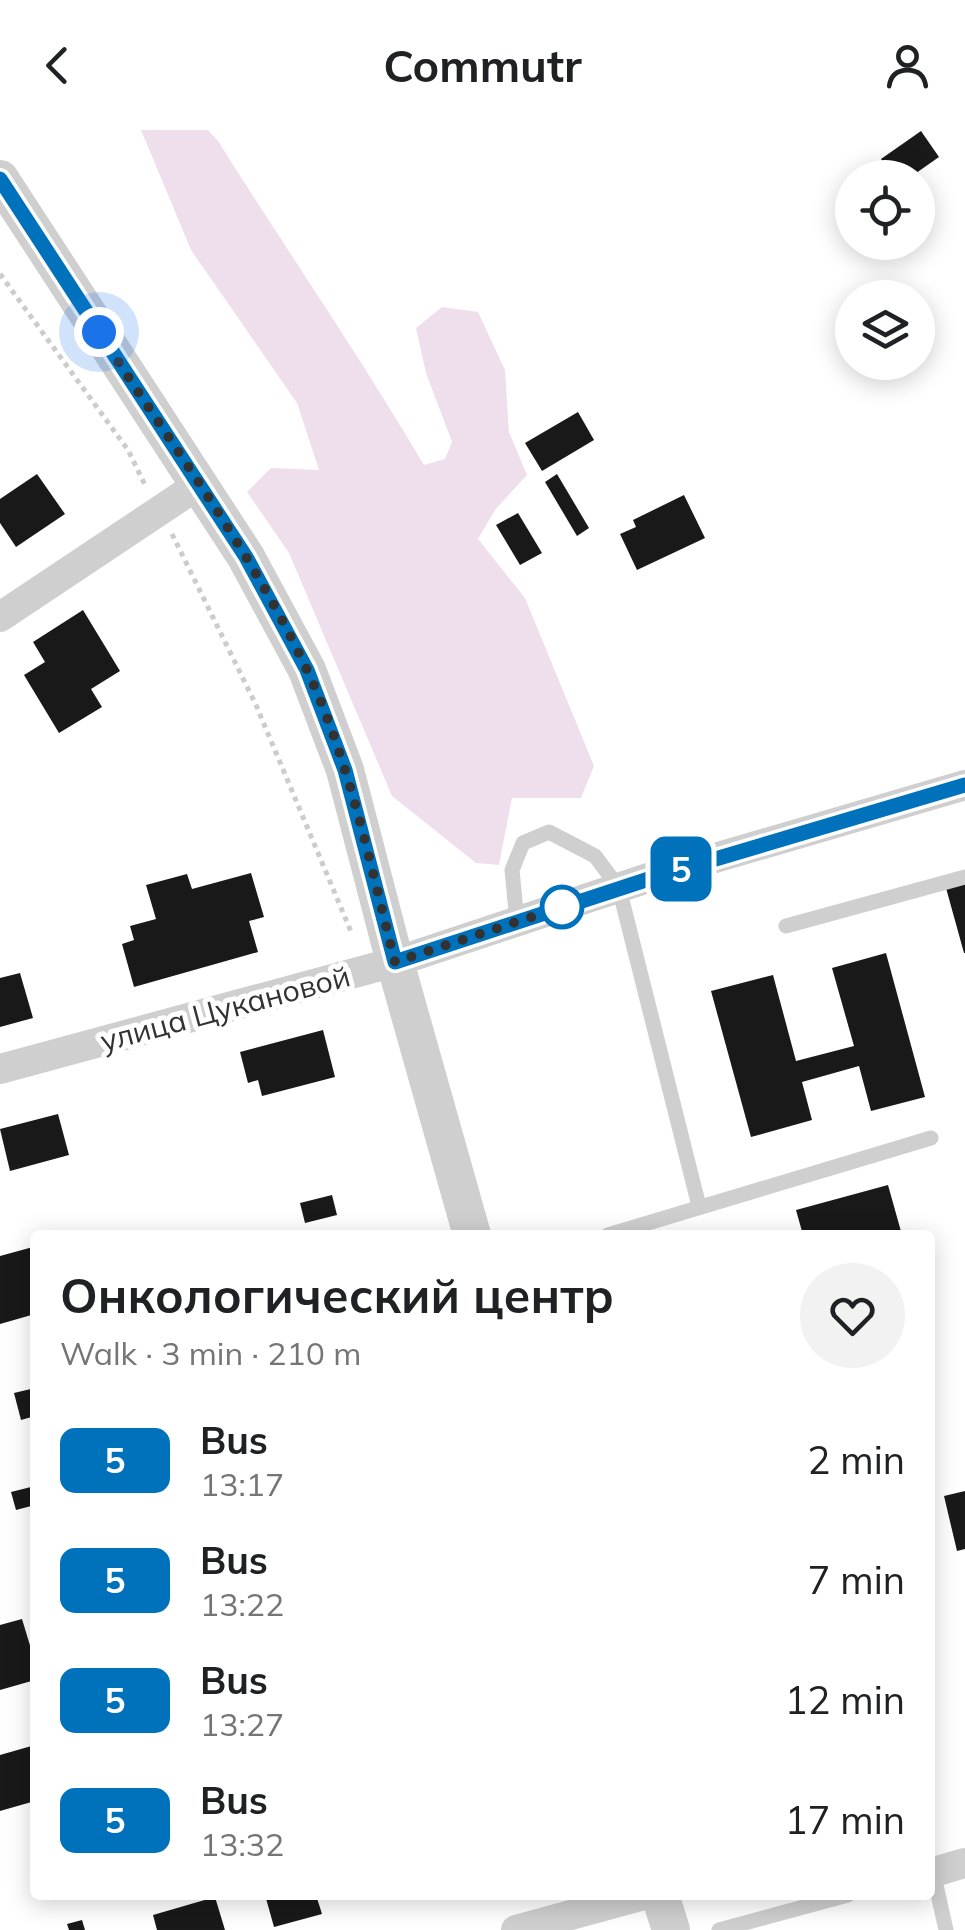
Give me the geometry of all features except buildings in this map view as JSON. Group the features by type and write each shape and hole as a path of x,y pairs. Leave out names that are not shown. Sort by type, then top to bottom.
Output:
{"street":[{"path":"0,179 246,557 307,670 345,770 471,1230"},
{"path":"0,617 198,485"},
{"name":"улица Цукановой","path":"0,1069 395,962 619,888 965,785"},
{"path":"935,1871 965,1864"},
{"path":"516,1930 626,1900"},
{"path":"662,1900 671,1930"}],"lane":[{"path":"517,922 512,870 524,843 549,832 595,856 619,888 699,1206"},
{"path":"786,926 965,877"},
{"path":"624,1230 932,1138"},
{"path":"935,1884 946,1930"},
{"path":"719,1930 830,1900"}],"path":[{"path":"0,274 128,450 147,490"},
{"path":"168,526 256,705 352,934"}],"shaded area":[{"path":"141,130 208,130 218,141 424,465 445,459 452,442 426,373 416,328 442,307 478,312 505,370 509,432 527,475 495,510 478,539 525,598 594,766 581,798 512,798 499,865 476,863 392,796 289,553 247,492 271,468 319,470 297,403 191,250"}],"bus line":[{"name":"5","path":"0,179 246,557 307,670 345,770 395,962 658,876 965,785"}],"route":[{"path":"99,332 246,557 307,670 345,770 395,962 562,907"}]}
